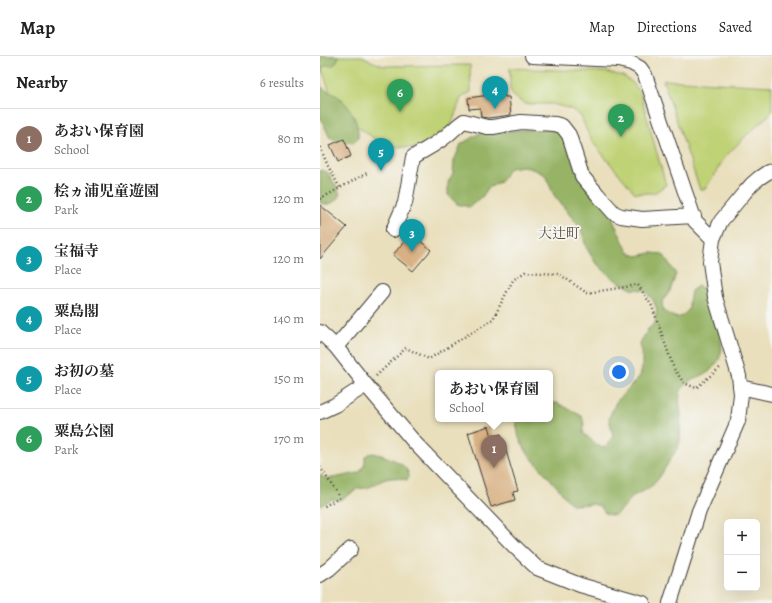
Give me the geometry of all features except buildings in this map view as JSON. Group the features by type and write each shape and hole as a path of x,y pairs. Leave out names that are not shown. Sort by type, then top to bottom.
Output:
{"street":[{"path":"532,56 618,60 631,63 640,62 695,221 712,239"},
{"path":"393,230 405,203 413,157 434,145 464,121 487,127 520,122 562,126 569,135 582,176 614,213 621,216 642,219 694,216"},
{"path":"670,603 699,512 738,421 741,394 739,376 715,297 710,262 712,239 721,221 744,192 768,172 772,171"},
{"path":"336,348 382,292"},
{"path":"320,332 336,348 415,443 537,568 580,585 643,603"},
{"path":"320,412 335,405 366,385"},
{"path":"740,387 772,394"},
{"path":"320,576 329,570 351,549"}],"path":[{"path":"320,147 340,188"},
{"path":"320,199 369,172"},
{"path":"366,385 406,348 429,359 493,319 513,280 525,272 559,274 587,293 638,285 652,306 674,368 684,383 696,388 733,357"},
{"path":"320,467 339,498 323,507"}],"green space":[{"path":"320,56 363,56 384,66 470,65 471,92 461,98 451,126 419,148 385,146 355,125 330,93 320,63"},
{"path":"320,56 339,56 336,63 332,66 327,65 323,67 320,75"},
{"path":"510,68 605,72 623,76 633,83 640,93 666,185 654,193 635,193 594,144 581,116 571,109 552,104 525,104 513,96 510,88"},
{"path":"320,75 321,87 341,99 354,117 358,128 358,139 353,143 337,142 330,138 320,117"},
{"path":"663,80 772,86 772,112 725,157 706,188 700,190"},
{"path":"538,129 556,130 567,141 611,216 628,252 637,256 651,253 663,254 676,274 670,291 662,302 663,310 674,317 680,317 689,309 691,291 698,286 705,289 719,330 722,349 719,360 709,372 690,381 681,390 679,400 681,414 680,441 678,447 659,478 650,488 633,496 615,515 605,513 600,506 592,504 574,505 568,501 528,454 519,438 516,422 553,422 553,403 557,403 582,416 584,425 583,433 598,446 605,447 613,436 609,418 616,402 640,376 642,369 642,354 640,344 648,329 655,323 657,309 653,300 644,290 632,289 617,281 595,262 586,247 581,229 554,195 545,175 523,166 510,168 500,182 488,188 482,197 469,207 457,204 448,195 448,182 453,174 454,161 461,144 480,133"},
{"path":"320,170 327,172 340,194 334,202 329,204 320,203"},
{"path":"374,453 390,458 401,464 408,472 409,477 407,480 395,478 382,480 367,488 357,488 355,491 340,500 332,499 320,506 320,474 324,478 333,478 358,473 363,468 365,457 368,454"}],"place":[{"name":"粟島閣","path":"495,109"},
{"name":"粟島公園","path":"400,112"},
{"name":"桧ヵ浦児童遊園","path":"621,137"},
{"name":"お初の墓","path":"381,171"},
{"name":"宝福寺","path":"412,252"},
{"name":"あおい保育園","path":"494,468"}],"district":[{"name":"大辻町","path":"559,233"}]}
